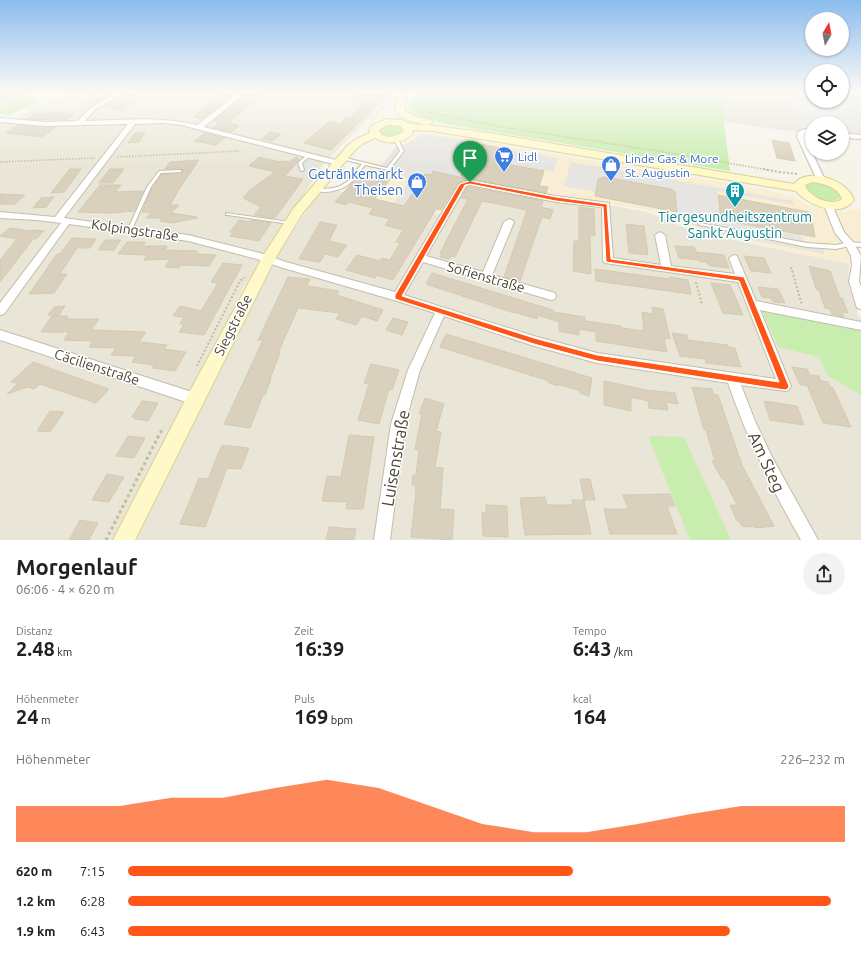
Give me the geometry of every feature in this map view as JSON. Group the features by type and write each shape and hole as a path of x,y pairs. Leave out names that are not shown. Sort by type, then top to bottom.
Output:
{"main road":[{"path":"392,117 392,122 402,123 408,127 433,128 482,135 799,188 813,200 828,205 842,205 848,200 848,196"},
{"path":"410,117 482,135"},
{"name":"Siegstraße","path":"124,540 268,259 290,223 314,190 339,160 360,140 375,134 374,131 377,126 392,122"},
{"path":"375,134 386,139 396,139 405,135 409,130 408,127"},
{"path":"799,188 801,181 813,179 821,180 840,188 848,196 861,198"}],"street":[{"path":"78,124 85,117"},
{"path":"198,128 212,117"},
{"path":"0,120 46,124 162,121 181,123 308,156 339,160"},
{"path":"0,311 106,157 133,122"},
{"path":"805,132 801,134 801,137 805,146"},
{"path":"849,136 858,137"},
{"path":"812,160 821,180"},
{"path":"398,297 463,184 470,182 556,199 606,205 608,261 742,279"},
{"path":"828,205 840,233 850,244 856,256 858,266 854,280 861,305"},
{"name":"Kolpingstraße","path":"0,215 62,220 188,238 268,259 283,265 398,297 534,341 597,358 785,386 752,304"},
{"path":"486,276 509,222"},
{"path":"660,235 667,269"},
{"name":"Sofienstraße","path":"421,258 551,296"},
{"path":"734,258 752,304 861,326"},
{"name":"Luisenstraße","path":"382,540 398,424 414,370 441,311"},
{"name":"Cäcilienstraße","path":"0,335 195,399"},
{"name":"Am Steg","path":"733,379 744,414 783,497 810,540"}],"lane":[{"path":"339,160 388,168 402,151 396,139"},
{"path":"302,170 300,163 308,156"},
{"path":"357,172 364,164"},
{"path":"130,229 149,187 160,172 180,171"},
{"path":"314,190 327,191 346,186 351,180"},
{"path":"228,214 290,223"},
{"path":"700,224 807,245 836,247 850,244 861,245"}],"path":[{"path":"451,117 779,172"},
{"path":"0,162 240,151"},
{"path":"791,267 804,314"},
{"path":"694,273 702,305"}],"shaded area":[{"path":"19,117 370,117 324,163 243,288 191,396 118,540 0,540 0,121"},
{"path":"724,117 805,117 805,133 724,122"},
{"path":"798,117 805,117 804,128"},
{"path":"849,117 861,117 861,141 849,139"},
{"path":"426,132 766,190 796,198 811,207 846,213 851,209 861,210 861,263 850,264 696,231 647,210 461,178 441,214 337,189 361,160 388,164 402,146 420,134"},
{"path":"425,134 558,158 553,172 474,158 463,178 433,172 431,175 425,174 404,205 394,203 410,179 377,171 396,147 404,146 420,135 425,136"},
{"path":"301,159 317,163 305,175 290,171"},
{"path":"571,162 793,201 795,205 717,191 720,219 714,219 715,222 721,224 720,220 802,236 806,246 824,250 824,254 706,231 692,224 691,218 677,212 675,193 671,189 605,177 598,179 596,192 564,186"},
{"path":"462,178 647,212 695,232 849,264 848,280 859,317 861,318 861,540 131,540 250,306 278,255 312,202 319,194 335,190 442,215"}],"green space":[{"path":"421,117 724,117 730,171 446,124"},
{"path":"386,125 401,126 404,129 403,133 393,137 381,134 379,130"},
{"path":"816,183 834,189 841,197 832,201 821,200 811,194 806,187 809,184"},
{"path":"762,311 779,312 861,331 861,395 828,376 819,357 778,347"},
{"path":"648,436 684,437 731,540 690,540"}],"building":[{"path":"30,117 70,117 66,120 27,119"},
{"path":"194,117 205,117 203,119"},
{"path":"218,117 235,117 229,122 239,126 231,132 213,128 220,122 214,121"},
{"path":"347,117 364,117 331,150 304,143 330,121 340,124"},
{"path":"18,125 46,128 56,127 42,137 6,133"},
{"path":"270,132 281,134 272,141 262,139"},
{"path":"135,133 145,133 139,142 128,143"},
{"path":"205,133 225,138 216,145 194,141"},
{"path":"772,140 789,143 795,161 777,158"},
{"path":"481,144 500,148 495,162 544,171 539,186 548,187 546,193 470,179 458,183 441,210 436,209 393,280 377,275 375,278 346,270 357,255 380,261 382,258 390,260 400,243 396,242 403,230 385,225 390,219 369,214 373,208 349,202 346,205 335,202 354,181 352,178 345,178 351,171 357,174 360,173 390,179 375,199 404,206 425,174 431,175 433,171 463,178"},
{"path":"259,157 280,162 289,162 297,157 299,160 285,176 303,179 275,218 254,215 261,207 243,198 250,190 275,172 249,166"},
{"path":"199,160 170,205 179,205 171,213 197,218 172,223 160,221 162,218 147,218 151,212 142,212 152,188 162,174 181,174 183,172 180,168 165,169 170,162"},
{"path":"70,169 81,169 64,192 51,193"},
{"path":"110,169 124,169 113,183 99,183"},
{"path":"605,177 671,189 675,192 677,212 595,196 598,179"},
{"path":"100,185 121,185 115,192 143,191 134,211 111,213 78,212"},
{"path":"467,187 543,201 541,207 553,210 550,219 542,217 520,281 504,277 527,210 482,201 455,257 451,256 449,259 440,257 442,254 440,253 468,199 461,198"},
{"path":"0,194 25,195 15,204 0,204"},
{"path":"718,195 809,212 815,237 721,220"},
{"path":"54,197 46,207 33,208 41,198"},
{"path":"579,207 594,209 595,236 590,235 591,274 573,271 574,241 579,241"},
{"path":"239,220 271,223 259,241 230,236 233,233 230,232"},
{"path":"320,222 337,225 329,241 347,245 338,257 325,254 320,262 299,259"},
{"path":"626,224 644,226 648,255 629,253"},
{"path":"10,228 44,231 36,239 34,238 0,282 0,260 17,239 0,236"},
{"path":"72,238 96,239 90,248 77,248 60,274 67,274 54,293 29,294 57,254 60,254"},
{"path":"105,240 121,240 114,250 98,250"},
{"path":"127,242 145,242 143,246 167,246 165,250 197,251 197,254 216,255 209,266 180,265 179,268 165,267 170,259 144,260 147,255 118,254"},
{"path":"675,246 694,247 696,252 724,255 729,268 711,266 705,262 700,262 699,260 679,258"},
{"path":"744,256 764,258 771,273 751,271"},
{"path":"223,263 242,265 204,335 179,332 184,324 180,324 184,317 173,316 180,306 201,311 218,283 211,282"},
{"path":"809,266 830,271 840,298 842,298 848,313 842,312 844,317 832,314 830,309 825,308 819,290 816,289"},
{"path":"595,269 669,279 669,277 688,280 691,294 596,281"},
{"path":"432,273 553,310 553,312 585,317 585,321 621,326 622,328 644,331 642,312 653,314 652,307 663,309 670,338 664,339 667,352 596,341 596,332 579,329 579,335 559,331 559,322 538,315 537,319 514,313 426,284"},
{"path":"288,277 310,279 307,286 339,291 337,295 383,310 377,321 362,316 356,325 336,319 340,313 298,308 278,353 280,353 271,379 250,428 224,424 263,340 258,340"},
{"path":"711,283 730,285 743,315 723,313"},
{"path":"758,287 778,289 785,303 773,302 771,298 762,297"},
{"path":"65,306 59,315 48,315 54,307"},
{"path":"52,316 68,316 66,319 99,319 91,330 146,332 139,342 167,345 164,349 186,352 175,371 152,368 155,365 132,362 136,356 111,355 116,348 89,347 93,341 64,340 69,332 41,332"},
{"path":"393,318 408,322 402,335 386,330"},
{"path":"672,333 687,335 688,340 728,345 728,347 735,348 741,367 706,363 705,359 680,356"},
{"path":"446,334 592,378 589,396 580,393 580,391 558,384 558,386 549,383 549,381 440,347"},
{"path":"33,362 109,389 96,403 40,384 34,389 27,387 7,394 18,383 11,382"},
{"path":"371,364 399,370 392,390 389,389 379,424 358,420 369,384 364,383"},
{"path":"792,367 807,369 810,375 819,376 821,381 828,382 830,387 833,388 851,427 823,423 807,385 800,385"},
{"path":"604,381 646,390 675,393 678,404 666,402 668,410 649,408 648,401 631,397 631,411 604,405"},
{"path":"692,387 712,389 713,394 718,395 742,465 774,526 755,528 754,526 745,527 737,521 730,505 737,505 724,479 722,479 712,461 715,461 706,430 704,430"},
{"path":"425,398 444,404 436,431 441,432 435,467 443,468 440,509 454,510 452,540 411,537 416,492 415,485 412,485 413,475 416,475 419,450 415,449 422,414 419,414"},
{"path":"142,401 158,403 148,421 135,419 132,417"},
{"path":"764,401 797,406 804,425 770,420"},
{"path":"50,411 64,412 50,432 37,431"},
{"path":"349,435 374,437 363,509 346,509 347,502 322,501 327,476 341,477"},
{"path":"128,436 145,438 134,458 116,456"},
{"path":"222,445 249,448 241,469 227,468 205,527 180,524 199,478 208,479"},
{"path":"107,474 124,477 109,502 92,500"},
{"path":"580,479 590,479 595,500 584,500"},
{"path":"670,494 675,506 667,506 677,534 610,534 604,509 628,509 623,495"},
{"path":"545,497 547,505 573,505 572,500 584,500 591,534 525,535 520,498"},
{"path":"486,505 507,506 508,537 483,536 482,513 486,513"},
{"path":"80,520 98,523 89,540 69,540"},
{"path":"329,527 356,529 354,540 326,540"}],"place":[{"name":"Lidl","path":"504,173"},
{"name":"Linde Gas & More St. Augustin","path":"611,182"},
{"name":"Getränkemarkt Theisen","path":"417,199"},
{"name":"Tiergesundheitszentrum Sankt Augustin","path":"735,208"}],"route":[{"path":"470,182 556,199 606,205 608,261 742,279 785,386 597,358 534,341 398,297 463,184 470,182"}]}
